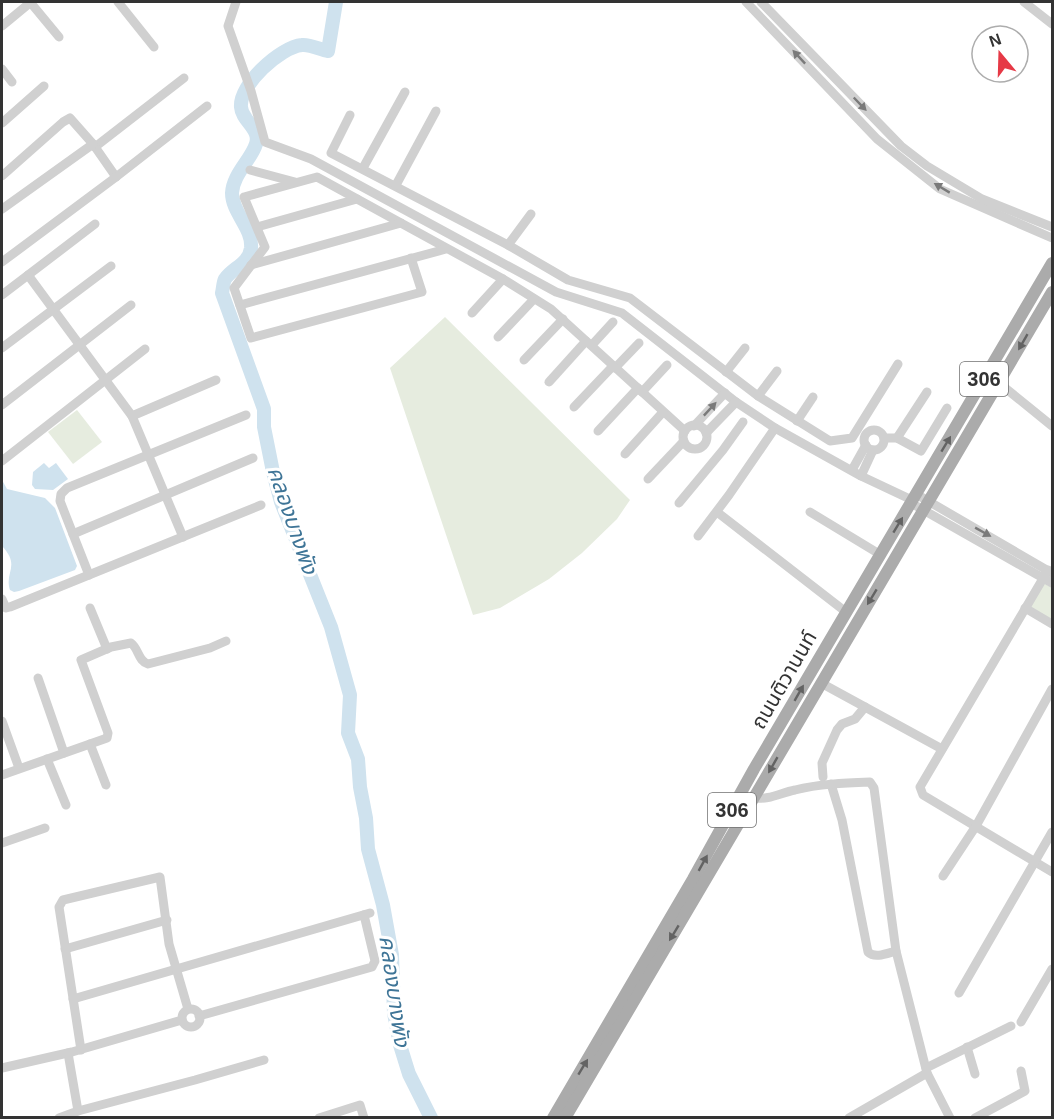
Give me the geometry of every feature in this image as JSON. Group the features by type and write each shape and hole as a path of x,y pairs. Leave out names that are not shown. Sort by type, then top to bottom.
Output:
{"main road":[{"name":"ถนนติวานนท์","path":"565,1118 695,888 754,769 1053,263"},
{"name":"ถนนติวานนท์","path":"553,1118 695,888 754,798 1053,292"}],"street":[{"path":"2,26 31,2 59,37"},
{"path":"118,2 154,47"},
{"path":"236,2 228,26 250,88 265,142 311,159 555,292 622,313 736,402 775,428 861,476 913,499 1049,576 1025,608 920,788 923,795 1053,872"},
{"path":"746,2 877,139 940,189 1053,238"},
{"path":"761,2 901,146 927,166 981,199 1053,227"},
{"path":"1024,2 1053,24"},
{"path":"2,69 12,82"},
{"path":"2,209 94,146 184,78"},
{"path":"2,123 44,86"},
{"path":"363,168 405,92"},
{"path":"2,262 207,106"},
{"path":"396,185 436,111"},
{"path":"350,115 331,153 508,245 568,280 630,298 758,396 830,441 852,438 868,444 882,447 884,438 881,432 869,431 868,444 861,476"},
{"path":"2,176 68,119 72,119 116,177"},
{"path":"250,170 297,183"},
{"path":"411,258 422,292 251,339 234,288 265,247 244,198 317,177 534,298 563,319 685,431"},
{"path":"257,227 357,199"},
{"path":"508,245 531,214"},
{"path":"251,265 401,223"},
{"path":"2,295 95,224"},
{"path":"240,305 446,249"},
{"path":"2,348 111,266"},
{"path":"28,275 132,416 183,537"},
{"path":"472,313 503,279"},
{"path":"498,337 534,298"},
{"path":"2,405 131,305"},
{"path":"524,360 563,319"},
{"path":"549,382 613,322"},
{"path":"574,407 639,343"},
{"path":"726,372 745,348"},
{"path":"2,461 145,349"},
{"path":"852,438 898,364"},
{"path":"598,431 667,365"},
{"path":"758,396 777,371"},
{"path":"132,416 216,381"},
{"path":"999,383 1053,426"},
{"path":"897,438 927,392"},
{"path":"685,431 694,426 725,393"},
{"path":"797,421 813,397"},
{"path":"706,434 736,402"},
{"path":"884,438 897,438 921,451 948,408"},
{"path":"625,454 663,412"},
{"path":"89,575 60,501 61,494 67,488 246,415"},
{"path":"679,503 743,422"},
{"path":"694,426 701,428 706,434 706,441 702,447"},
{"path":"698,536 775,428"},
{"path":"648,479 684,441 685,431"},
{"path":"684,441 691,448 702,447 716,458"},
{"path":"852,470 868,444"},
{"path":"73,534 253,458"},
{"path":"2,598 6,608 10,608 261,505"},
{"path":"717,512 846,612"},
{"path":"810,512 880,555"},
{"path":"90,608 107,650"},
{"path":"1025,608 1053,624"},
{"path":"2,775 107,738 108,735 81,660 131,643 141,660 148,664 210,648 226,641"},
{"path":"38,678 64,753"},
{"path":"821,683 942,749"},
{"path":"943,876 976,826 1053,689"},
{"path":"865,707 855,719 842,724 837,730 822,763 842,820 868,952 871,955 878,955 896,951"},
{"path":"2,721 19,768"},
{"path":"90,744 106,784"},
{"path":"47,759 66,805"},
{"path":"754,798 766,799 827,780 870,782 874,788 896,951 926,1071 950,1118"},
{"path":"2,843 45,828"},
{"path":"959,993 1053,832"},
{"path":"81,1050 58,907 63,900 160,877 170,944 188,1009"},
{"path":"74,999 367,914 375,961 372,967 199,1016"},
{"path":"65,949 167,920"},
{"path":"1021,1022 1053,969"},
{"path":"188,1009 195,1010 199,1016 198,1022 193,1026 186,1025 182,1020 183,1013 188,1009"},
{"path":"2,1068 81,1050 182,1020"},
{"path":"849,1118 967,1047 1011,1026"},
{"path":"967,1047 975,1074"},
{"path":"68,1053 78,1111"},
{"path":"58,1118 264,1060"},
{"path":"975,1118 1025,1091 1021,1071"},
{"path":"319,1118 360,1106 364,1118"}],"shaded area":[{"path":"445,317 630,500 617,519 582,553 549,579 500,608 473,615 390,368"},
{"path":"77,410 102,442 73,464 48,432"},
{"path":"1042,582 1052,588 1052,624 1025,608"}],"water":[{"path":"44,463 49,468 56,463 68,479 53,490 35,489 32,485 33,472"},
{"path":"2,480 7,489 45,498 55,508 77,566 75,570 19,591 10,590 11,564 8,553 2,546"}],"waterway":[{"name":"คลองบางพัง","path":"336,2 328,51 302,45 283,52 254,78 242,98 242,112 254,129 257,139 254,150 235,180 232,193 235,207 249,234 251,248 244,262 225,279 222,293 264,409 264,427 281,502 331,627 350,695 348,733 358,759 368,849 383,905 392,955 394,1013 400,1045 409,1074 431,1118"}]}
